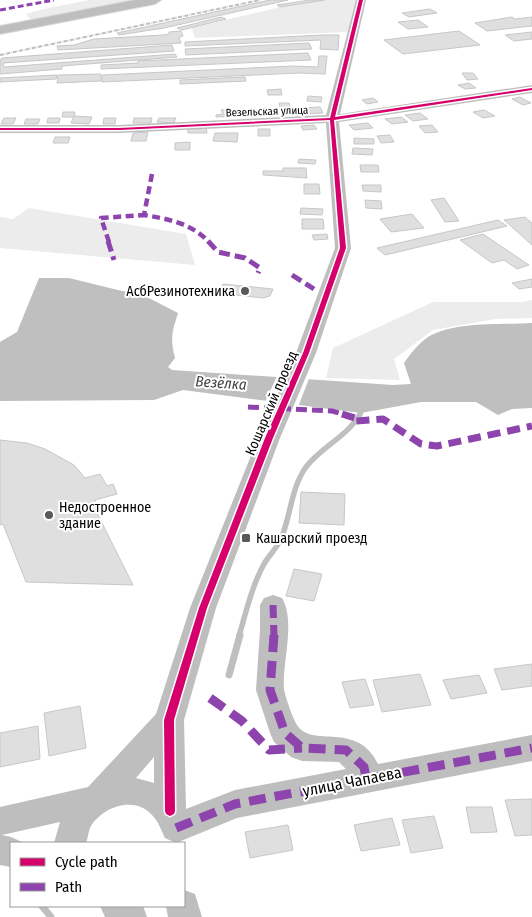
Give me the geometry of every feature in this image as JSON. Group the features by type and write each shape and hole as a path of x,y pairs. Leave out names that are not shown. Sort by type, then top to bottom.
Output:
{"main road":[{"path":"0,30 155,0"}],"street":[{"name":"Кошарский проезд","path":"174,827 169,720 203,608 269,438 306,353 343,248 332,119 360,4"},
{"name":"Везельская улица","path":"0,128 119,128 332,119 532,89"},
{"path":"273,605 274,630 270,690 285,733 302,748 346,750 364,767 366,778"},
{"name":"Кошарский проезд","path":"70,842 70,834 76,820 85,808 97,799 169,720"},
{"name":"улица Чапаева","path":"174,827 235,804 532,748"},
{"path":"0,821 97,799 113,792 130,790 146,793 160,800 174,827"},
{"path":"119,907 130,917"}],"shaded area":[{"path":"89,0 142,0 32,21 26,14 44,9"},
{"path":"326,0 357,0 348,32 195,38 192,28 280,7"},
{"path":"29,208 186,234 195,265 0,248 0,217 13,219"},
{"path":"532,300 532,318 495,319 433,330 394,359 400,380 326,378 333,348 433,302 522,302"}],"water":[{"name":"Везёлка","path":"39,278 69,278 141,294 178,313 172,335 175,358 168,367 172,370 393,385 411,384 404,363 428,337 451,328 464,326 532,323 532,408 512,409 498,415 476,402 421,402 361,413 183,390 154,400 0,401 0,342 17,332"}],"pier":[{"path":"278,374 310,376 298,407 265,402"}],"building":[{"path":"270,0 288,0 164,28 119,35 117,33"},
{"path":"310,0 325,0 280,7 277,5"},
{"path":"430,9 437,13 409,17 402,13"},
{"path":"221,17 226,19 182,30 177,28"},
{"path":"512,17 515,19 532,17 532,26 487,31 475,23"},
{"path":"418,20 428,27 408,29 398,22"},
{"path":"181,31 183,36 179,37 181,43 58,50 57,46 74,45 94,39 163,35 169,34 169,32"},
{"path":"459,31 480,45 403,54 384,40"},
{"path":"532,32 532,39 514,41 505,35"},
{"path":"339,35 338,50 320,49 321,40 185,46 185,42"},
{"path":"309,43 312,49 186,55 185,49"},
{"path":"172,45 174,51 3,63 4,67 175,54 177,57 62,66 62,69 0,74 0,60 2,58"},
{"path":"308,53 311,60 101,69 101,65 138,63 138,61"},
{"path":"319,56 327,56 325,74 300,73 102,82 102,75 293,66 318,67"},
{"path":"462,73 473,73 478,79 467,80"},
{"path":"101,74 101,81 57,83 58,75"},
{"path":"57,75 56,79 0,82 0,78"},
{"path":"245,77 246,81 180,84 180,80"},
{"path":"469,83 476,88 465,89 458,85"},
{"path":"281,89 282,95 268,95 267,90"},
{"path":"308,96 322,97 321,102 307,101"},
{"path":"520,97 531,103 523,105 512,99"},
{"path":"373,98 378,102 367,104 362,100"},
{"path":"279,103 289,103 291,111 281,112"},
{"path":"320,107 323,113 304,114 301,108"},
{"path":"232,109 234,116 216,117 216,115 223,114 221,110"},
{"path":"484,110 495,116 483,118 473,112"},
{"path":"63,112 75,112 74,117 62,117"},
{"path":"420,113 428,119 413,121 405,115"},
{"path":"74,116 92,117 89,124 71,123"},
{"path":"401,117 408,122 392,124 385,119"},
{"path":"4,118 16,118 13,124 1,124"},
{"path":"48,118 60,118 59,123 47,123"},
{"path":"104,118 116,118 115,124 103,124"},
{"path":"134,118 152,118 151,123 133,123"},
{"path":"159,118 176,118 174,123 157,122"},
{"path":"26,119 40,119 38,124 24,124"},
{"path":"368,123 373,128 354,130 349,125"},
{"path":"314,125 317,129 303,130 301,126"},
{"path":"432,125 438,132 425,133 419,126"},
{"path":"206,127 207,133 188,133 188,128"},
{"path":"258,129 270,129 270,136 258,136"},
{"path":"148,132 146,141 131,141 133,133"},
{"path":"215,133 238,133 237,142 213,141"},
{"path":"390,135 394,142 381,143 377,136"},
{"path":"55,137 70,137 68,143 53,143"},
{"path":"354,138 374,139 374,144 354,144"},
{"path":"190,142 190,150 175,150 175,143"},
{"path":"353,148 373,149 372,155 352,154"},
{"path":"299,159 316,160 315,164 298,163"},
{"path":"360,165 378,165 379,172 361,172"},
{"path":"283,168 306,168 307,178 263,175 263,171 283,171"},
{"path":"304,184 319,184 320,194 304,194"},
{"path":"362,185 381,185 381,192 363,191"},
{"path":"444,198 459,221 445,222 431,200"},
{"path":"365,200 381,201 382,209 366,208"},
{"path":"301,208 323,209 322,215 300,214"},
{"path":"412,214 424,228 391,232 380,219"},
{"path":"525,217 532,223 532,245 504,220"},
{"path":"302,219 323,219 324,229 302,229"},
{"path":"498,220 507,226 385,255 377,248"},
{"path":"327,234 328,239 314,240 312,235"},
{"path":"483,234 529,265 517,269 504,260 492,263 460,240"},
{"path":"532,279 532,287 519,289 512,283"},
{"name":"АсбРезинотехника","path":"223,284 273,289 270,296 263,298 218,293"},
{"name":"Недостроенное здание","path":"0,440 27,443 45,449 74,465 85,478 100,474 107,486 113,484 117,494 95,500 97,504 93,505 133,585 26,582 3,524 0,525"},
{"path":"301,492 345,494 344,525 299,523"},
{"path":"294,569 322,574 314,601 286,596"},
{"path":"532,664 532,686 502,690 494,669"},
{"path":"420,674 431,705 382,712 373,680"},
{"path":"479,675 487,693 451,699 443,680"},
{"path":"365,679 374,705 350,708 342,682"},
{"path":"80,706 86,748 49,756 44,713"},
{"path":"38,726 40,759 0,767 0,733"},
{"path":"532,799 532,835 515,836 505,800"},
{"path":"466,807 492,807 497,832 471,833"},
{"path":"434,816 443,848 411,853 402,820"},
{"path":"392,818 400,845 361,851 354,825"},
{"path":"288,825 293,850 250,858 245,832"}],"waterway":[{"path":"239,636 256,581 266,561 281,539 301,475 312,460 348,429 360,414"},
{"path":"229,675 240,635"},
{"path":"43,907 51,917"}],"railway":[{"path":"0,55 260,0"}],"marked path":[{"path":"0,10 54,0"},
{"path":"152,174 144,215 177,221 202,235 218,252 245,258 260,268 258,273"},
{"path":"114,260 101,218 144,215"},
{"path":"292,275 314,289"},
{"path":"248,407 332,411 358,419 356,421 383,419 421,444 437,446 532,426"},
{"path":"273,605 274,630 270,690 285,733 302,748 346,750 364,767 366,778"},
{"path":"210,698 242,721 269,750 302,748"},
{"path":"176,828 235,804 532,748"}],"cycle path":[{"path":"170,811 169,720 203,608 269,438 306,353 343,248 332,119 361,0"},
{"path":"0,129 119,129 332,119 532,89"}],"place":[{"name":"АсбРезинотехника","path":"245,291"},
{"name":"Недостроенное здание","path":"49,515"},
{"name":"Кашарский проезд","path":"246,538"}]}
